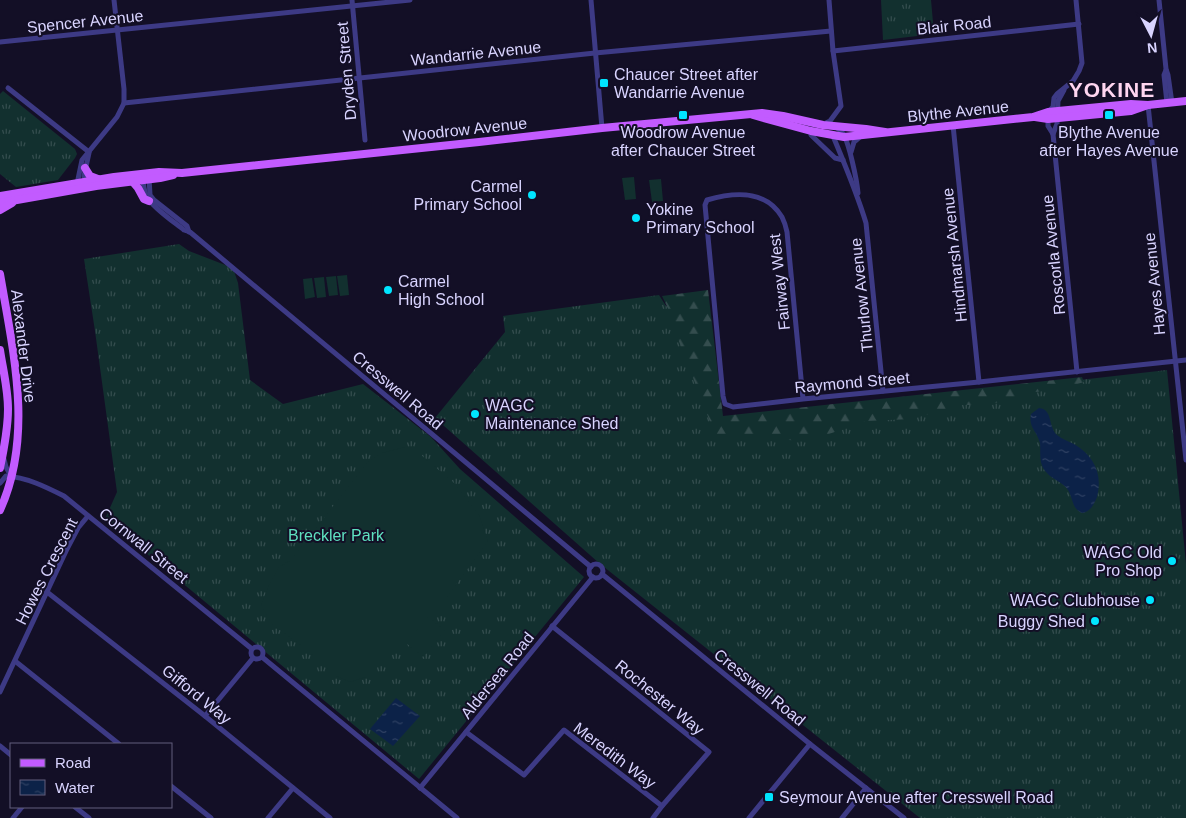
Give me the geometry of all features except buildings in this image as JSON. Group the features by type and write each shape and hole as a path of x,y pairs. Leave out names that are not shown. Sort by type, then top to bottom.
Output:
{"main road":[{"name":"Blythe Avenue","path":"811,131 833,136 861,136 1057,115 1130,104 1148,105 1186,101"},
{"name":"Woodrow Avenue","path":"0,197 132,181 159,172 182,172 762,113 770,113 823,125"},
{"name":"Woodrow Avenue","path":"751,114 811,131"},
{"name":"Blythe Avenue","path":"823,125 885,132"},
{"path":"85,168 90,176 99,180"},
{"name":"Woodrow Avenue","path":"0,197 16,200 81,186 99,180 146,177"},
{"path":"132,181 144,199 150,201"},
{"path":"0,210 16,200"},
{"name":"Alexander Drive","path":"0,274 17,379 18,425 12,476 0,510"},
{"name":"Alexander Drive","path":"0,350 8,409 4,452 0,468"}],"street":[{"path":"81,186 82,160 117,118 124,103 114,0"},
{"name":"Spencer Avenue","path":"0,42 352,3 410,0"},
{"path":"590,0 602,128"},
{"path":"823,125 830,121 841,106 833,51 829,0"},
{"path":"1048,116 1053,107 1054,98 1077,75 1082,63 1076,0"},
{"path":"1159,0 1168,75 1169,103"},
{"name":"Dryden Street","path":"352,3 365,140"},
{"name":"Blair Road","path":"833,51 1079,24"},
{"name":"Wandarrie Avenue","path":"124,103 595,53 831,31"},
{"path":"8,88 89,152"},
{"name":"Roscorla Avenue","path":"1053,134 1057,124 1058,101 1064,89"},
{"name":"Hayes Avenue","path":"1148,105 1186,460"},
{"name":"Roscorla Avenue","path":"1048,116 1048,126 1053,134 1077,372"},
{"name":"Hindmarsh Avenue","path":"953,125 979,382"},
{"name":"Thurlow Avenue","path":"835,127 843,133 857,182 858,197"},
{"path":"811,131 811,135 835,158 843,160"},
{"name":"Thurlow Avenue","path":"833,136 858,197 866,223 883,391"},
{"path":"850,155 854,142 861,136"},
{"path":"81,186 89,152"},
{"path":"146,177 145,192 150,201"},
{"name":"Cresswell Road","path":"146,177 150,195 187,226 190,232"},
{"name":"Fairway West","path":"707,200 719,196 739,194 760,197 782,217 787,232 803,398"},
{"name":"Raymond Street","path":"707,200 705,205 723,396 725,404 733,407 803,398 1186,360"},
{"name":"Cresswell Road","path":"150,201 184,230 190,232 591,567 595,564 600,565 603,569 602,574 810,744 904,818"},
{"path":"0,484 6,476 12,476 4,462 4,452"},
{"name":"Cornwall Street","path":"12,476 39,484 64,496 252,649"},
{"name":"Howes Crescent","path":"0,692 70,542 88,516"},
{"path":"591,567 590,573 593,577 598,578 602,574"},
{"name":"Aldersea Road","path":"420,788 593,577"},
{"name":"Gifford Way","path":"47,592 205,716 330,818"},
{"name":"Rochester Way","path":"552,626 709,752 653,818"},
{"path":"253,658 251,654 252,649 257,647 261,648 264,654 262,657"},
{"path":"253,658 257,660 262,657"},
{"path":"262,657 457,818"},
{"path":"205,716 253,658"},
{"path":"15,661 118,743"},
{"name":"Meredith Way","path":"466,732 524,775 564,730 662,806"},
{"path":"749,818 810,744"},
{"path":"0,746 10,754"},
{"path":"172,787 211,818"},
{"path":"268,818 293,788"},
{"path":"842,818 866,788"},
{"path":"13,818 21,808"},
{"path":"76,808 89,818"}],"green space":[{"path":"881,0 931,0 934,34 883,40"},
{"path":"3,91 75,149 77,154 75,158 58,180 16,187 0,174 0,94"},
{"path":"634,177 636,199 625,200 622,178"},
{"path":"661,179 663,201 652,202 649,180"},
{"name":"Breckler Park","path":"179,244 189,251 233,268 238,283 250,380 283,404 363,384 431,437 460,469 584,577 419,779 105,519 117,492 84,259"},
{"path":"347,275 349,295 340,296 337,276"},
{"path":"336,276 338,295 329,296 326,277"},
{"path":"324,277 326,297 317,298 314,278"},
{"path":"312,278 315,297 305,299 303,279"},
{"path":"708,290 723,416 1082,377 1084,382 1064,388 1058,385 1053,386 1043,391 1028,393 1002,402 958,405 912,419 866,421 806,442 740,434 717,440 675,331 676,325 662,296"},
{"path":"659,295 666,306 679,312 719,421 1167,370 1186,564 1186,818 920,818 599,563 435,418 505,332 503,316"},
{"path":"405,447 421,455 454,483 479,515 488,541 447,597 366,677 350,682 336,676 303,647 273,625 261,605 279,567 291,560 367,463 382,453"},
{"path":"428,617 445,630 423,657 406,643"}],"water":[{"path":"1039,408 1043,409 1048,415 1054,432 1081,449 1095,466 1098,473 1099,489 1095,503 1085,512 1082,513 1076,509 1066,487 1049,475 1042,466 1040,443 1030,418 1031,414"},
{"path":"396,698 420,716 393,746 370,729"}],"place":[{"name":"Chaucer Street after Wandarrie Avenue","path":"604,83"},
{"name":"Woodrow Avenue after Chaucer Street","path":"683,115"},
{"name":"Blythe Avenue after Hayes Avenue","path":"1109,115"},
{"name":"Carmel Primary School","path":"532,195"},
{"name":"Yokine Primary School","path":"636,218"},
{"name":"Carmel High School","path":"388,290"},
{"name":"WAGC Maintenance Shed","path":"475,414"},
{"name":"WAGC Old Pro Shop","path":"1172,561"},
{"name":"WAGC Clubhouse","path":"1150,600"},
{"name":"Buggy Shed","path":"1095,621"},
{"name":"Seymour Avenue after Cresswell Road","path":"769,797"}],"district":[{"name":"YOKINE","path":"1112,90"}]}
